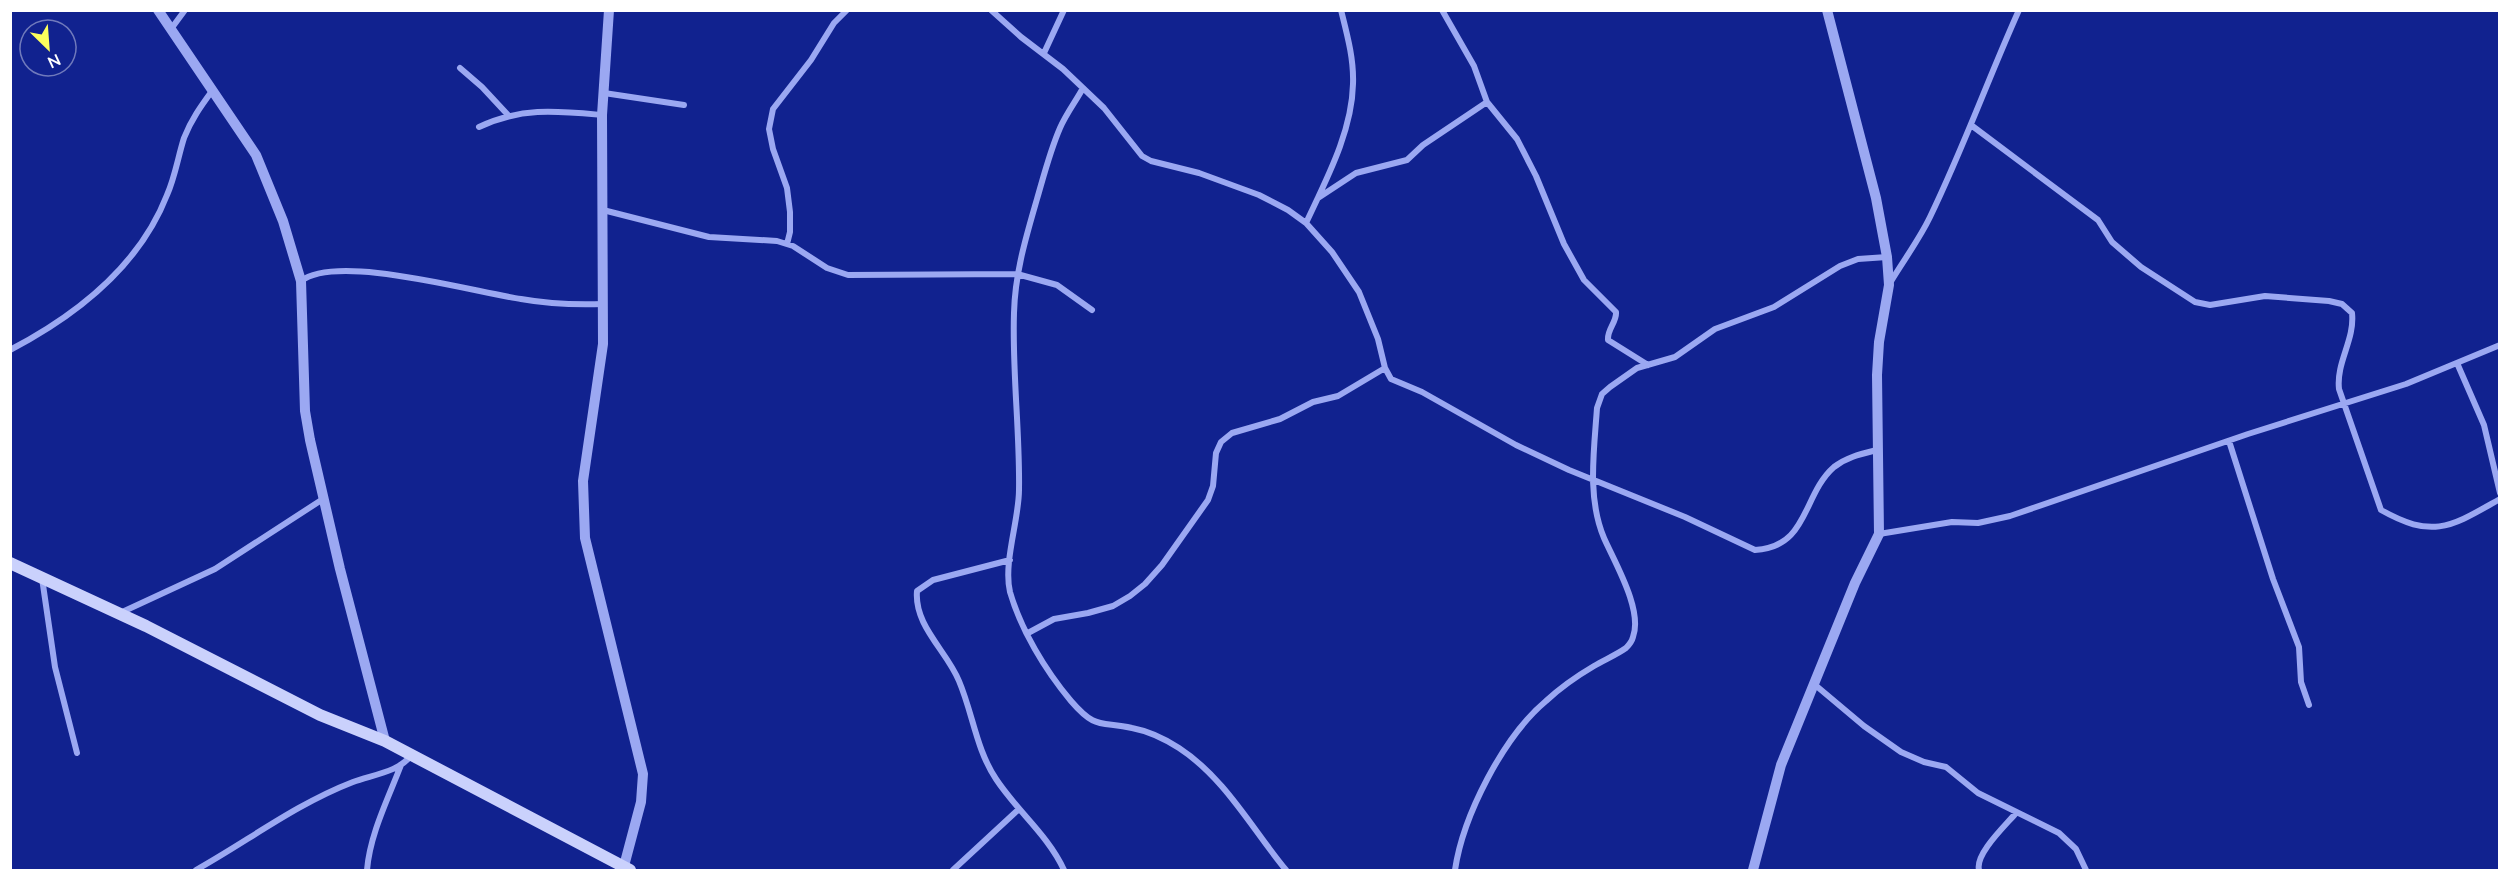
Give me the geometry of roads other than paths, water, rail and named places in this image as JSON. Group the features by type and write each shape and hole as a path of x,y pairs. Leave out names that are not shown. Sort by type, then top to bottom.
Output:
{"main road":[{"path":"10,563 119,613 320,716 385,741 627,868"}],"street":[{"path":"158,10 256,155 284,221 301,281 305,411 323,499 385,741"},
{"path":"171,29 185,10"},
{"path":"609,10 602,115 603,344 586,451 583,512 585,538 643,774 641,802 627,868"},
{"path":"787,244 790,232 788,188 773,149 769,129 773,109 811,60 834,23 847,10"},
{"path":"990,10 1083,88 1104,108 1136,149 1151,161 1198,173 1259,195 1288,210 1306,223 1332,252 1359,292 1378,339 1385,368 1391,378 1422,392 1516,445 1594,481 1685,517 1755,550 1767,549 1781,543 1800,525 1822,481 1833,468 1846,459 1877,450"},
{"path":"1044,53 1064,10"},
{"path":"1306,223 1336,154 1350,114 1353,82 1350,46 1341,10"},
{"path":"1442,10 1474,66 1487,102 1517,140 1536,176 1564,244 1584,280 1616,312 1608,333 1608,340 1648,365"},
{"path":"1753,870 1782,765 1855,583 1880,534 1877,450 1879,342 1889,285 1887,257 1876,198 1827,10"},
{"path":"1889,285 1929,219 2019,12"},
{"path":"460,68 482,87 508,115"},
{"path":"1083,88 1061,126 1047,162 1017,274 1014,324 1019,497 1010,560 1010,589 1019,617 1052,676 1084,714 1104,726 1132,728 1150,733 1179,748 1229,794 1286,870"},
{"path":"10,350 59,320 96,293 136,252 162,208 184,138 194,117 212,91"},
{"path":"603,93 684,105"},
{"path":"1317,200 1356,173 1407,160 1423,145 1487,102"},
{"path":"479,127 508,115 538,111 602,115"},
{"path":"1971,125 2098,220 2112,242 2141,267 2195,302 2216,304 2265,297 2330,301 2349,309 2352,313 2352,327 2338,380 2343,405 2381,510 2397,519 2436,529 2457,523 2499,499"},
{"path":"603,210 709,237 760,239 787,244 827,268 848,275 1017,274 1057,285 1092,310"},
{"path":"1455,870 1468,819 1509,745 1529,717 1568,683 1626,648 1634,635 1635,626 1627,586 1598,523 1594,503 1596,408 1602,394 1631,372 1675,357 1715,329 1774,307 1840,266 1858,259 1887,257"},
{"path":"301,281 310,274 330,270 357,271 562,305 604,304"},
{"path":"1880,534 1952,522 1978,523 2010,516 2229,441 2406,384 2499,345"},
{"path":"2457,363 2484,425 2499,493"},
{"path":"1028,633 1054,619 1113,606 1145,584 1208,500 1214,486 1216,453 1221,442 1232,434 1280,419 1312,402 1338,396 1385,368"},
{"path":"2229,441 2273,579 2299,647 2301,682 2309,705"},
{"path":"119,613 215,569 323,499"},
{"path":"1010,560 933,580 918,591 916,601 926,628 959,680 979,747 990,770 1019,809 1043,834 1064,870"},
{"path":"41,577 55,667 77,753"},
{"path":"1814,684 1864,726 1901,752 1924,762 1946,767 1978,792 2059,833 2069,841 2086,870"},
{"path":"367,870 368,855 375,833 401,765 411,755"},
{"path":"196,870 267,825 318,798 401,765"},
{"path":"953,870 1019,809"},
{"path":"1978,870 1980,855 2016,813"}]}
